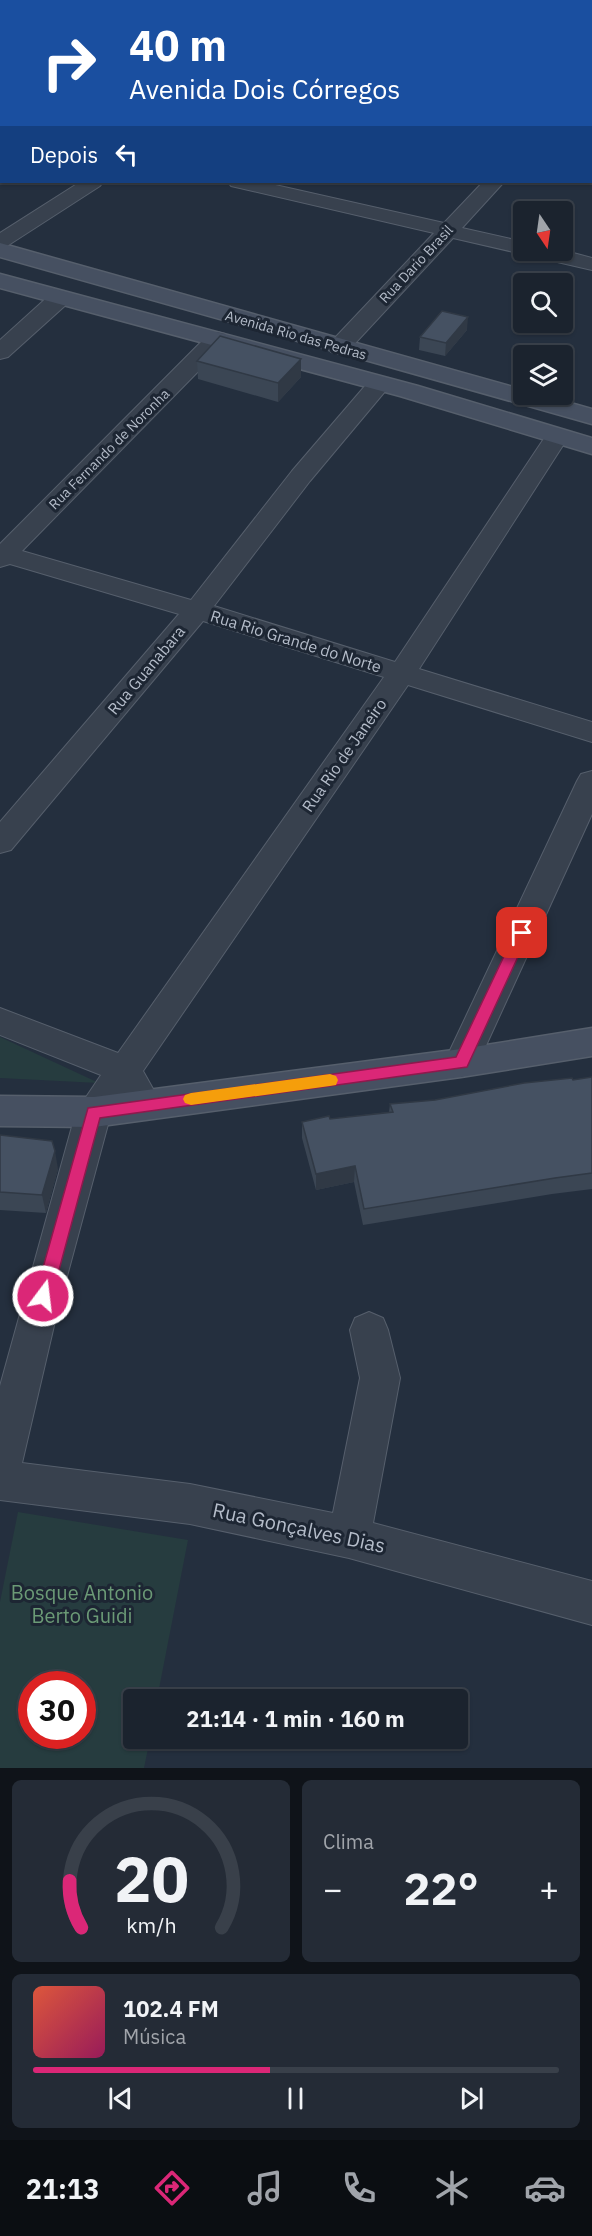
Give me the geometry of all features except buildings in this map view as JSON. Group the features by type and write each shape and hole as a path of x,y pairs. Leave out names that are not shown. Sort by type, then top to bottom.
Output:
{"main road":[{"name":"Avenida Rio das Pedras","path":"0,250 592,419"},
{"name":"Avenida Rio das Pedras","path":"0,281 504,418 592,446"},
{"path":"557,436 552,426 557,419 592,419"},
{"path":"0,1111 94,1112 461,1063 592,1042"}],"street":[{"path":"0,242 91,183"},
{"path":"242,183 513,246"},
{"name":"Rua Dario Brasil","path":"339,347 493,183"},
{"path":"573,259 592,264"},
{"path":"0,352 60,298"},
{"name":"Rua Fernando de Noronha","path":"2,556 217,339"},
{"name":"Rua Guanabara","path":"0,842 197,610 301,476 379,384"},
{"name":"Rua Rio de Janeiro","path":"94,1112 402,673 557,436"},
{"name":"Rua Rio Grande do Norte","path":"2,556 197,610 592,732"},
{"path":"461,1063 592,781"},
{"path":"0,1021 124,1070 144,1105"},
{"path":"0,1467 94,1112"},
{"path":"349,1537 380,1378 369,1330"},
{"name":"Rua Gonçalves Dias","path":"0,1480 190,1504 349,1537 592,1603"}],"green space":[{"path":"0,1037 99,1083 0,1078"},
{"name":"Bosque Antonio Berto Guidi","path":"18,1512 188,1540 159,1689 123,1689 123,1749 148,1749 144,1768 0,1768 0,1602"}],"slow traffic":[{"path":"191,1099 330,1080"}],"route":[{"path":"43,1296 94,1112 461,1063 522,933"}]}
